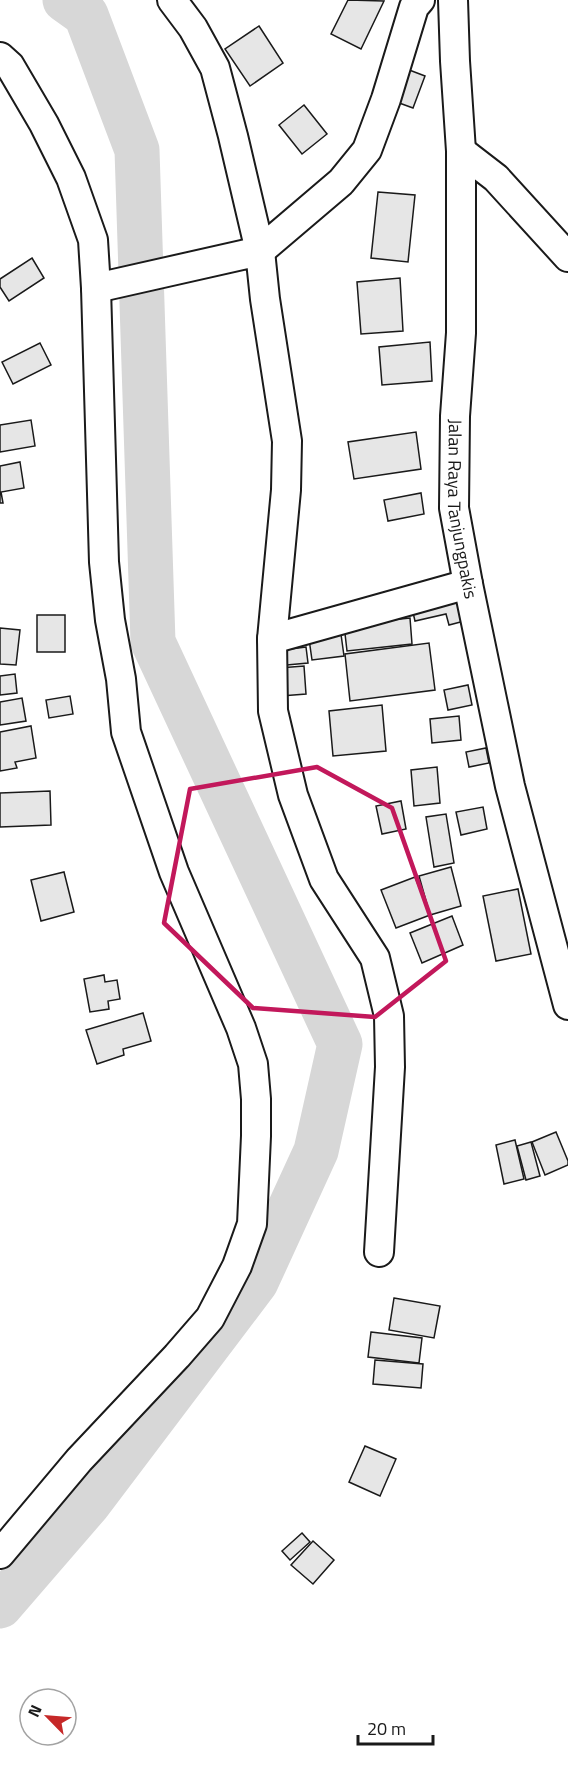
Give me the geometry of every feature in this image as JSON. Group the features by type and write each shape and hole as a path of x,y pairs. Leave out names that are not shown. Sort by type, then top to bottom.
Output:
{"street":[{"path":"172,0 193,28 215,68 233,136 260,251 265,299 287,441 286,490 272,639 273,711 293,795 324,879 375,958 389,1016 390,1067 379,1252"},
{"path":"104,286 260,251 341,183 367,150 386,99 414,7 420,0"},
{"name":"Jalan Raya Tanjungpakis","path":"453,0 461,151 461,333 455,416 454,508 510,786 568,1005"},
{"path":"0,57 10,66 44,124 70,178 93,240 104,286 104,562 110,620 121,679 126,732 174,872 241,1028 254,1064 256,1099 252,1224 237,1266 210,1318 79,1460 0,1554"},
{"path":"461,151 496,178 568,257"},
{"path":"272,639 468,584"}],"highlighted area":[{"path":"317,767 392,808 446,961 375,1017 253,1008 164,923 190,789"}],"building":[{"path":"348,0 384,1 361,49 331,34"},
{"path":"259,26 283,63 250,86 225,49"},
{"path":"404,68 425,76 413,108 391,100"},
{"path":"304,105 327,134 302,154 279,125"},
{"path":"378,192 415,195 408,262 371,258"},
{"path":"32,258 44,278 9,301 0,287 0,279"},
{"path":"400,278 403,331 361,334 357,282"},
{"path":"430,342 432,381 382,385 379,347"},
{"path":"40,343 51,365 13,384 2,362"},
{"path":"31,420 35,446 0,452 0,425"},
{"path":"416,432 421,469 354,479 348,442"},
{"path":"20,462 24,488 1,492 3,503 0,503 0,466"},
{"path":"421,493 424,514 388,521 384,500"},
{"path":"466,598 472,619 449,625 446,614 415,621 411,604"},
{"path":"37,615 65,615 65,652 37,652"},
{"path":"410,618 412,644 347,651 344,625"},
{"path":"340,627 344,656 312,660 308,632"},
{"path":"0,628 20,630 16,665 0,664"},
{"path":"429,643 435,690 350,701 345,654"},
{"path":"306,647 308,663 276,666 275,651"},
{"path":"304,666 306,694 281,696 279,668"},
{"path":"15,674 17,693 0,695 0,676"},
{"path":"468,685 472,705 448,710 444,690"},
{"path":"70,696 73,714 49,718 46,700"},
{"path":"22,698 26,721 0,725 0,702"},
{"path":"382,705 386,751 333,756 329,711"},
{"path":"459,716 461,740 432,743 430,719"},
{"path":"31,726 36,758 15,762 17,768 0,771 0,732"},
{"path":"486,748 489,763 469,767 466,752"},
{"path":"437,767 440,803 414,806 411,770"},
{"path":"50,791 51,825 0,827 0,793"},
{"path":"401,801 406,829 382,834 376,806"},
{"path":"483,807 487,829 461,835 456,812"},
{"path":"446,814 454,863 434,867 426,817"},
{"path":"451,867 461,906 430,915 419,876"},
{"path":"64,872 74,912 41,921 31,880"},
{"path":"415,877 430,915 396,928 381,890"},
{"path":"518,889 531,954 496,961 483,896"},
{"path":"452,916 463,945 422,963 410,933"},
{"path":"104,975 105,982 117,980 120,999 108,1001 109,1009 90,1012 84,979"},
{"path":"143,1013 151,1041 123,1049 124,1055 97,1064 86,1030"},
{"path":"556,1132 568,1165 545,1175 532,1142"},
{"path":"515,1140 524,1179 504,1184 496,1145"},
{"path":"531,1142 540,1176 526,1180 517,1146"},
{"path":"394,1298 440,1306 434,1338 389,1330"},
{"path":"371,1332 422,1338 419,1363 368,1357"},
{"path":"375,1360 423,1364 421,1388 373,1384"},
{"path":"365,1446 396,1459 380,1496 349,1482"},
{"path":"302,1533 310,1542 290,1560 282,1551"},
{"path":"313,1541 334,1560 313,1584 291,1565"}],"waterway":[{"path":"0,1606 89,1503 256,1282 316,1151 340,1044 153,642 137,150 86,15 65,0"}]}
